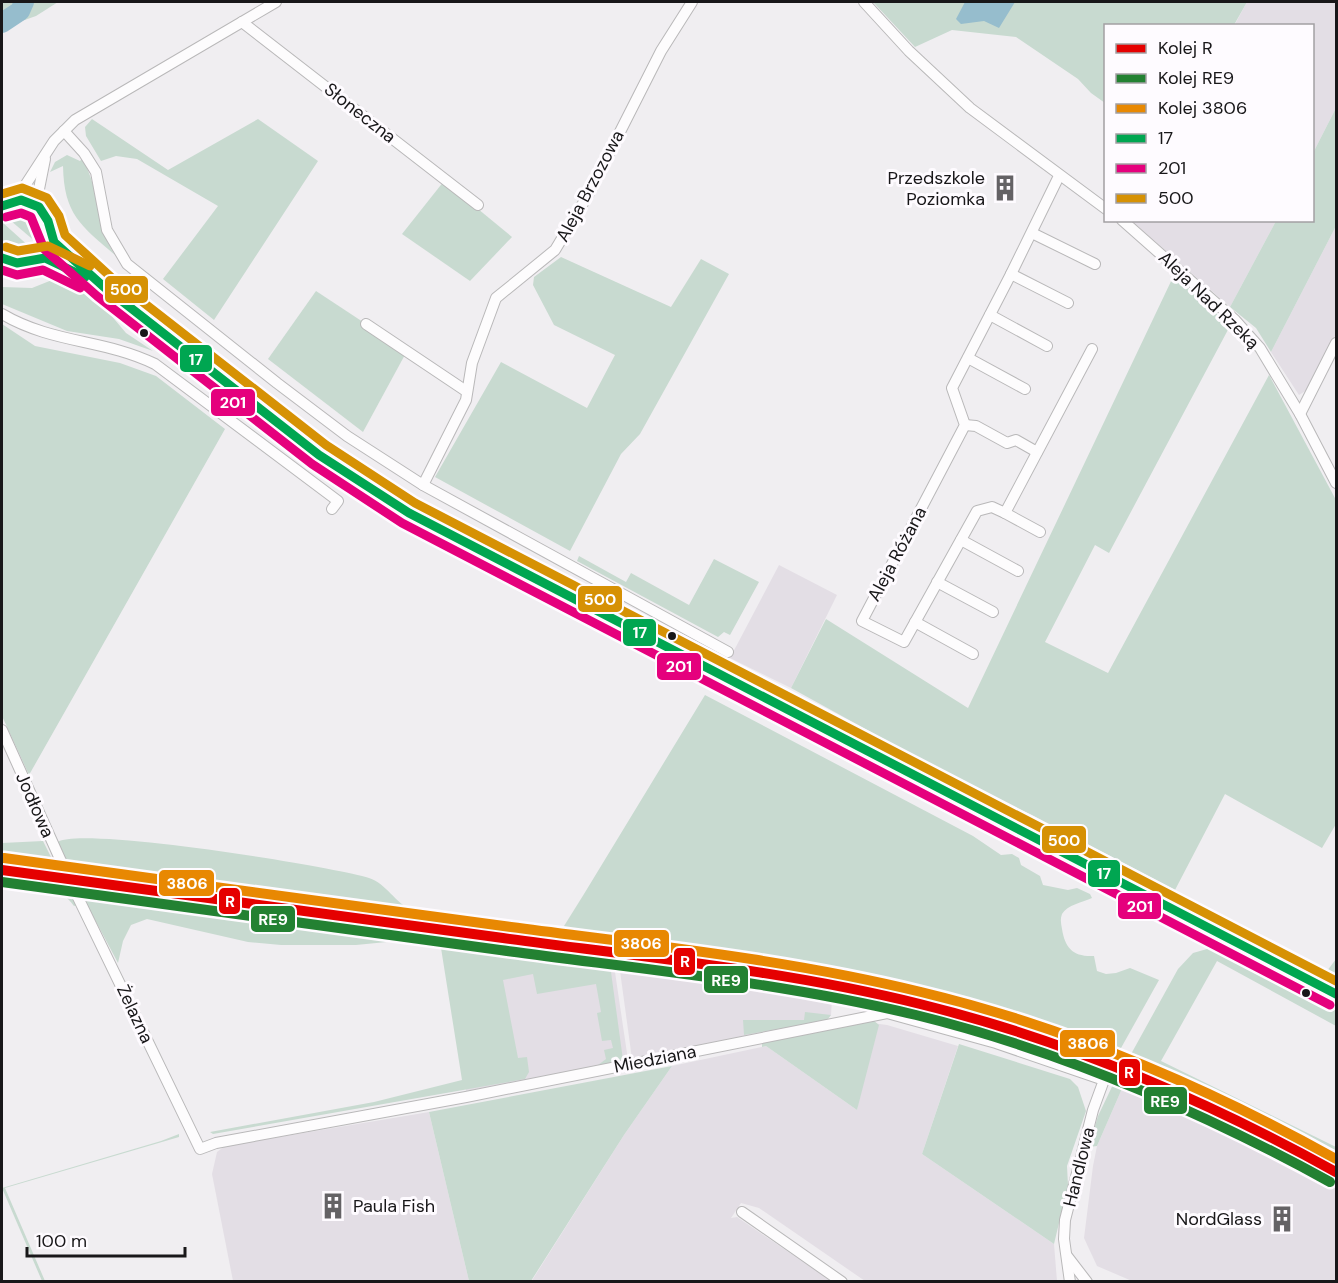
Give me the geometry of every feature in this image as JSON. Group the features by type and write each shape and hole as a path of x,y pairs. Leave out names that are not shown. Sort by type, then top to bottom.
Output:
{"main road":[{"path":"8,204 27,201 39,207 48,221 50,234 59,248 104,287 319,455 409,513 1336,994"},
{"path":"4,261 21,263 36,258 44,250 50,234"},
{"path":"36,258 58,262 104,287"}],"street":[{"path":"8,204 64,131 91,109 276,2"},
{"name":"Aleja Brzozowa","path":"423,485 461,411 472,363 496,298 555,250 588,195 661,51 692,2"},
{"path":"864,2 909,51 970,108 1104,208"},
{"name":"Słoneczna","path":"242,22 478,205"},
{"path":"64,131 91,163 99,185 107,230 118,252 135,272 347,436 423,485 728,652"},
{"path":"39,207 37,199 46,152"},
{"path":"1037,452 1016,440 1007,443 976,426 965,425 952,388 1059,176"},
{"name":"Aleja Nad Rzeką","path":"1124,222 1235,320 1260,348 1300,414 1336,483"},
{"path":"1032,233 1095,264"},
{"path":"1011,274 1068,303"},
{"path":"2,314 48,335 123,350 155,364 338,501 332,509"},
{"path":"990,315 1047,346"},
{"path":"366,324 466,391"},
{"path":"1300,414 1336,343"},
{"path":"1005,513 1092,349"},
{"path":"968,358 1025,389"},
{"name":"Aleja Różana","path":"965,425 862,621 904,642 977,511 992,507 1040,531"},
{"path":"961,540 1018,571"},
{"path":"937,582 993,612"},
{"path":"915,622 973,654"},
{"name":"Jodłowa","path":"2,730 69,879"},
{"name":"Żelazna","path":"69,879 200,1149"},
{"name":"Miedziana","path":"200,1149 216,1143 466,1097 887,1013 996,1043 1104,1080"},
{"name":"Handlowa","path":"1070,1281 1065,1220 1093,1110 1104,1080"},
{"path":"742,1212 842,1281"},
{"path":"1067,1256 1087,1281"}],"shaded area":[{"path":"1247,2 1336,2 1336,108 1314,151 1314,24 1235,24"},
{"path":"1133,222 1275,222 1230,307"},
{"path":"1336,226 1336,334 1307,390 1299,395 1271,352"},
{"path":"779,565 837,595 791,688 730,658"},
{"path":"463,953 570,973 615,972 628,1060 466,1091"},
{"path":"620,971 832,998 831,1015 827,1020 632,1059"},
{"path":"872,1023 887,1025 958,1046 922,1154 1054,1244 1057,1281 865,1281 759,1208 741,1203 731,1218 737,1217 831,1281 531,1282 624,1135 672,1066 766,1046 857,1110"},
{"path":"1124,1084 1158,1095 1255,1140 1336,1187 1336,1281 1132,1281 1097,1266 1084,1238 1093,1166 1097,1146"},
{"path":"429,1112 469,1281 233,1281 212,1174 217,1152 225,1146"}],"green space":[{"path":"2,2 58,2 36,16 2,28"},
{"path":"873,2 1247,2 1235,24 1104,24 1104,102 1078,79 1016,37 952,30 915,47"},
{"path":"1336,108 1336,226 1271,352 1256,328 1230,307 1275,222 1314,222 1314,151"},
{"path":"92,119 168,170 258,119 318,161 214,320 163,279 218,206 137,159 116,156 101,161 86,136 85,127"},
{"path":"67,155 80,161 82,159 88,170 103,230 115,255 76,217 67,196 63,166 50,172 55,162"},
{"path":"444,181 512,237 470,281 402,234"},
{"path":"20,209 38,219 40,236 37,243 4,215"},
{"path":"2,222 32,249 14,253 3,247"},
{"path":"561,257 671,307 701,259 729,274 640,434 621,454 570,551 435,477 501,362 587,408 615,355 554,325 533,285 534,277"},
{"path":"1174,275 1230,326 1109,553 1095,545 1045,642 1108,673 1269,375 1336,500 1336,824 1322,848 1225,794 1175,890 1032,815 971,787 791,688 826,619 968,708"},
{"path":"57,278 99,301 126,333 153,351 119,339 67,331 2,304 2,287 32,288"},
{"path":"316,291 407,351 363,432 268,359"},
{"path":"2,324 35,346 120,363 156,376 225,429 29,775 2,716"},
{"path":"579,556 626,582 631,573 689,605 714,559 759,582 730,635 724,632 718,637 577,561"},
{"path":"705,695 973,836 1001,855 1012,854 1019,858 1021,865 1040,876 1043,885 1068,890 1077,888 1090,894 1092,898 1071,906 1062,914 1063,936 1071,950 1081,955 1094,956 1097,971 1106,974 1130,968 1159,980 1116,1057 1113,1059 1049,1036 985,1017 788,974 526,936 82,878 72,875 73,868 68,867 58,842 76,838 110,839 260,857 369,878 412,910 508,928 528,930 564,926"},
{"path":"43,841 51,857 57,861 61,873 2,867 2,843"},
{"path":"2,874 67,883 77,905 74,906 60,894 42,887 2,882"},
{"path":"76,884 770,980 849,994 959,1019 1109,1067 1105,1070 1097,1069 996,1034 893,1005 620,971 611,972 623,1060 598,1065 606,1059 604,1050 613,1048 611,1040 602,1041 597,1013 601,1012 596,984 537,994 533,974 503,980 518,1058 527,1057 529,1072 525,1079 213,1134 210,1132 374,1102 462,1080 441,948 432,942 407,940 356,945 281,945 248,942 147,919 131,925 123,941 118,963"},
{"path":"1214,947 1271,974 1284,985 1336,1009 1336,1026 1217,961 1161,1061 1336,1147 1336,1167 1232,1112 1125,1065 1178,969 1193,953"},
{"path":"1336,959 1336,982 1324,975"},
{"path":"805,1012 831,1015 827,1020 744,1035 743,1020 804,1020"},
{"path":"873,1020 879,1025 857,1110 766,1046 762,1047 762,1042"},
{"path":"959,1044 1070,1079 1078,1087 1086,1111 1067,1166 1068,1185 1054,1244 922,1154"},
{"path":"672,1066 624,1135 531,1281 469,1281 429,1112"},
{"path":"1119,1072 1175,1096 1283,1149 1336,1178 1336,1187 1328,1183 1328,1177 1319,1177 1224,1125 1124,1084 1097,1146 1089,1147 1098,1116"},
{"path":"179,1134 179,1137 5,1188 45,1281 42,1281 2,1188"}],"water":[{"path":"965,2 1015,2 999,28 984,21 961,24 956,19"}],"waterway":[{"path":"2,23 20,11 24,2"}],"rail line":[{"name":"3806","path":"4,858 717,954 870,980 975,1006 1082,1041 1186,1083 1287,1132 1336,1159"},
{"name":"R","path":"2,870 712,965 868,992 920,1004 1028,1035 1134,1074 1236,1120 1336,1172"},
{"name":"RE9","path":"2,882 709,977 813,994 916,1015 1024,1046 1129,1085 1231,1131 1330,1182"}],"transit line":[{"name":"500","path":"2,194 22,188 47,198 59,216 65,235 112,278 326,445 415,503 1336,981"},
{"name":"17","path":"2,206 21,200 39,207 48,221 54,242 104,287 319,455 409,513 1336,994"},
{"name":"201","path":"6,217 21,213 31,217 44,249 97,296 312,464 402,523 1330,1005"},
{"name":"500","path":"6,247 18,251 48,246 90,266"},
{"name":"17","path":"2,258 17,263 45,258 85,277"},
{"name":"201","path":"2,270 17,275 43,270 80,288"}],"place":[{"name":"Przedszkole Poziomka","path":"1005,188"},
{"name":"Paula Fish","path":"333,1206"},
{"name":"NordGlass","path":"1282,1219"}]}
